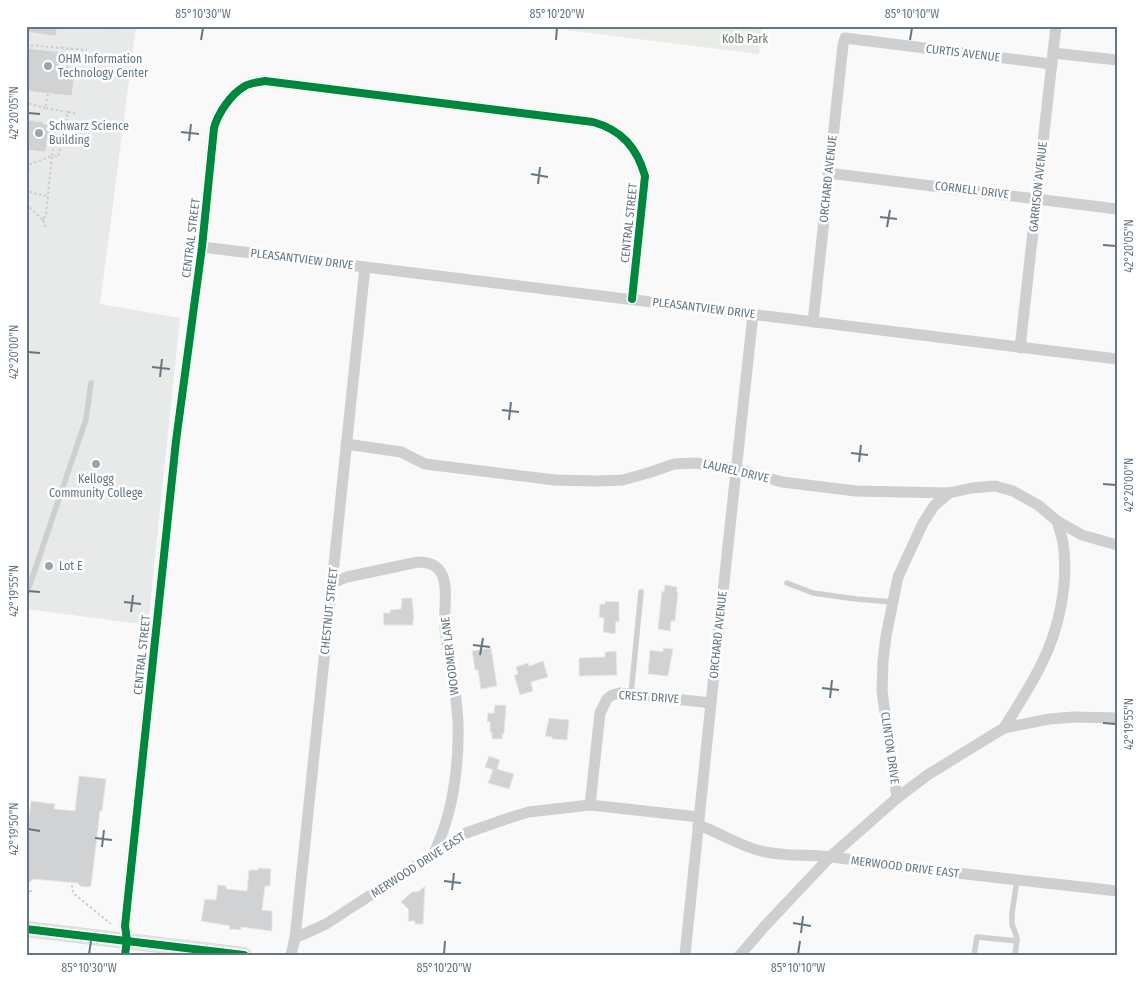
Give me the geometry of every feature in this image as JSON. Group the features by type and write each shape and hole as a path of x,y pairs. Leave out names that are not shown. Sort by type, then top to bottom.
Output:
{"street":[{"name":"GARRISON AVENUE","path":"1020,348 1056,26"},
{"name":"CURTIS AVENUE","path":"845,38 1053,59 1117,60"},
{"name":"ORCHARD AVENUE","path":"813,322 828,173 845,38"},
{"name":"CENTRAL STREET","path":"126,948 125,926 176,441 202,247 214,128 217,117 223,107 244,86 265,81 593,122 607,126 631,145 641,161 645,176 632,299"},
{"name":"CORNELL DRIVE","path":"828,173 1117,208"},
{"name":"PLEASANTVIEW DRIVE","path":"202,247 1117,360"},
{"name":"CHESTNUT STREET","path":"291,955 295,938 365,267"},
{"name":"ORCHARD AVENUE","path":"685,955 710,703 753,314"},
{"name":"LAUREL DRIVE","path":"346,444 401,452 425,464 555,480 623,480 674,464 696,463 737,469 782,482 846,490 949,493 995,486 1013,491 1038,505 1057,521 1082,535 1117,545"},
{"name":"CLINTON DRIVE","path":"740,955 830,857 897,798 882,690 886,636 898,578 923,523 934,506 949,493"},
{"path":"1004,728 1042,664 1054,634 1061,602 1064,572 1063,542 1057,521"},
{"name":"WOODMER LANE","path":"332,583 347,577 418,562 427,562 434,566 445,579 445,626 458,723 457,750 454,780 445,825 434,853"},
{"name":"CREST DRIVE","path":"590,806 600,712 606,699 612,695 631,694 710,703"},
{"path":"897,798 929,774 1004,728 1049,719 1074,717 1117,718"},
{"name":"MERWOOD DRIVE EAST","path":"295,938 326,924 466,834 495,822 529,812 590,806 698,821 715,831 760,851 807,857 830,857 1117,891"},
{"path":"26,929 126,948 244,955"}],"lane":[{"path":"26,596 86,419 91,383"},
{"path":"788,583 813,593 856,600 893,602"},
{"path":"631,694 641,592"},
{"path":"1016,955 1017,941 1012,924 1017,880"},
{"path":"974,955 977,937 1017,941"}],"path":[{"path":"101,26 115,29 116,26"},
{"path":"26,45 86,50"},
{"path":"28,90 27,103 78,114"},
{"path":"45,108 48,94"},
{"path":"26,175 29,171 27,164 52,156 60,156 68,112"},
{"path":"47,126 64,128"},
{"path":"43,220 46,214 54,136 50,136"},
{"path":"26,188 29,191 48,196"},
{"path":"26,194 29,191"},
{"path":"26,204 43,220 46,227"},
{"path":"72,885 73,892 111,924"},
{"path":"26,889 31,891 26,893"}],"shaded area":[{"name":"Kellogg Community College","path":"26,26 136,26 100,304 180,318 148,625 26,609"}],"green space":[{"name":"Kolb Park","path":"534,26 762,26 759,54"}],"building":[{"path":"26,26 57,26 56,36 26,32"},
{"name":"OHM Information Technology Center","path":"26,48 71,53 68,78 74,78 72,96 26,91"},
{"name":"Schwarz Science Building","path":"26,120 43,122 43,124 47,124 47,130 51,130 50,140 47,139 46,151 26,150"},
{"path":"665,585 677,587 678,592 675,621 671,621 670,631 658,629 662,591 664,592"},
{"path":"402,598 412,598 413,625 384,625 383,613 390,613 390,610 401,609"},
{"path":"605,601 619,602 619,622 616,621 615,634 603,632 604,618 599,617 600,604 605,604"},
{"path":"491,648 497,686 481,689 472,651"},
{"path":"663,648 673,649 668,676 648,674 650,650 663,652"},
{"path":"616,651 617,675 579,676 579,658 605,657 605,652"},
{"path":"543,661 548,677 531,682 533,691 520,695 514,675 518,674 516,667 528,663 529,666"},
{"path":"495,705 506,705 502,739 492,739 490,722 487,722 488,713 494,713"},
{"path":"549,718 569,720 567,740 552,739 552,737 545,736"},
{"path":"489,756 500,760 497,769 514,774 509,789 488,783 493,770 485,767"},
{"path":"79,776 106,779 91,886 86,887 80,886 78,883 33,879 26,886 26,841 31,801 55,804 54,809 75,811"},
{"path":"258,868 271,869 270,886 265,886 262,910 272,911 272,931 241,927 241,930 229,929 230,926 201,921 205,899 216,900 218,885 226,886 226,889 247,891 249,870 258,870"},
{"path":"425,886 423,924 415,924 415,921 408,921 409,910 401,902 413,891 418,892"}],"cycle path":[{"path":"125,955 127,940 125,926 176,441 202,247 214,128 226,104 245,86 265,81 593,122 603,125 620,135 633,149 645,176 632,299"},
{"path":"26,929 244,955"}],"place":[{"name":"OHM Information Technology Center","path":"48,66"},
{"name":"Schwarz Science Building","path":"39,133"},
{"name":"Kellogg Community College","path":"96,464"},
{"name":"Lot E","path":"49,566"}]}
